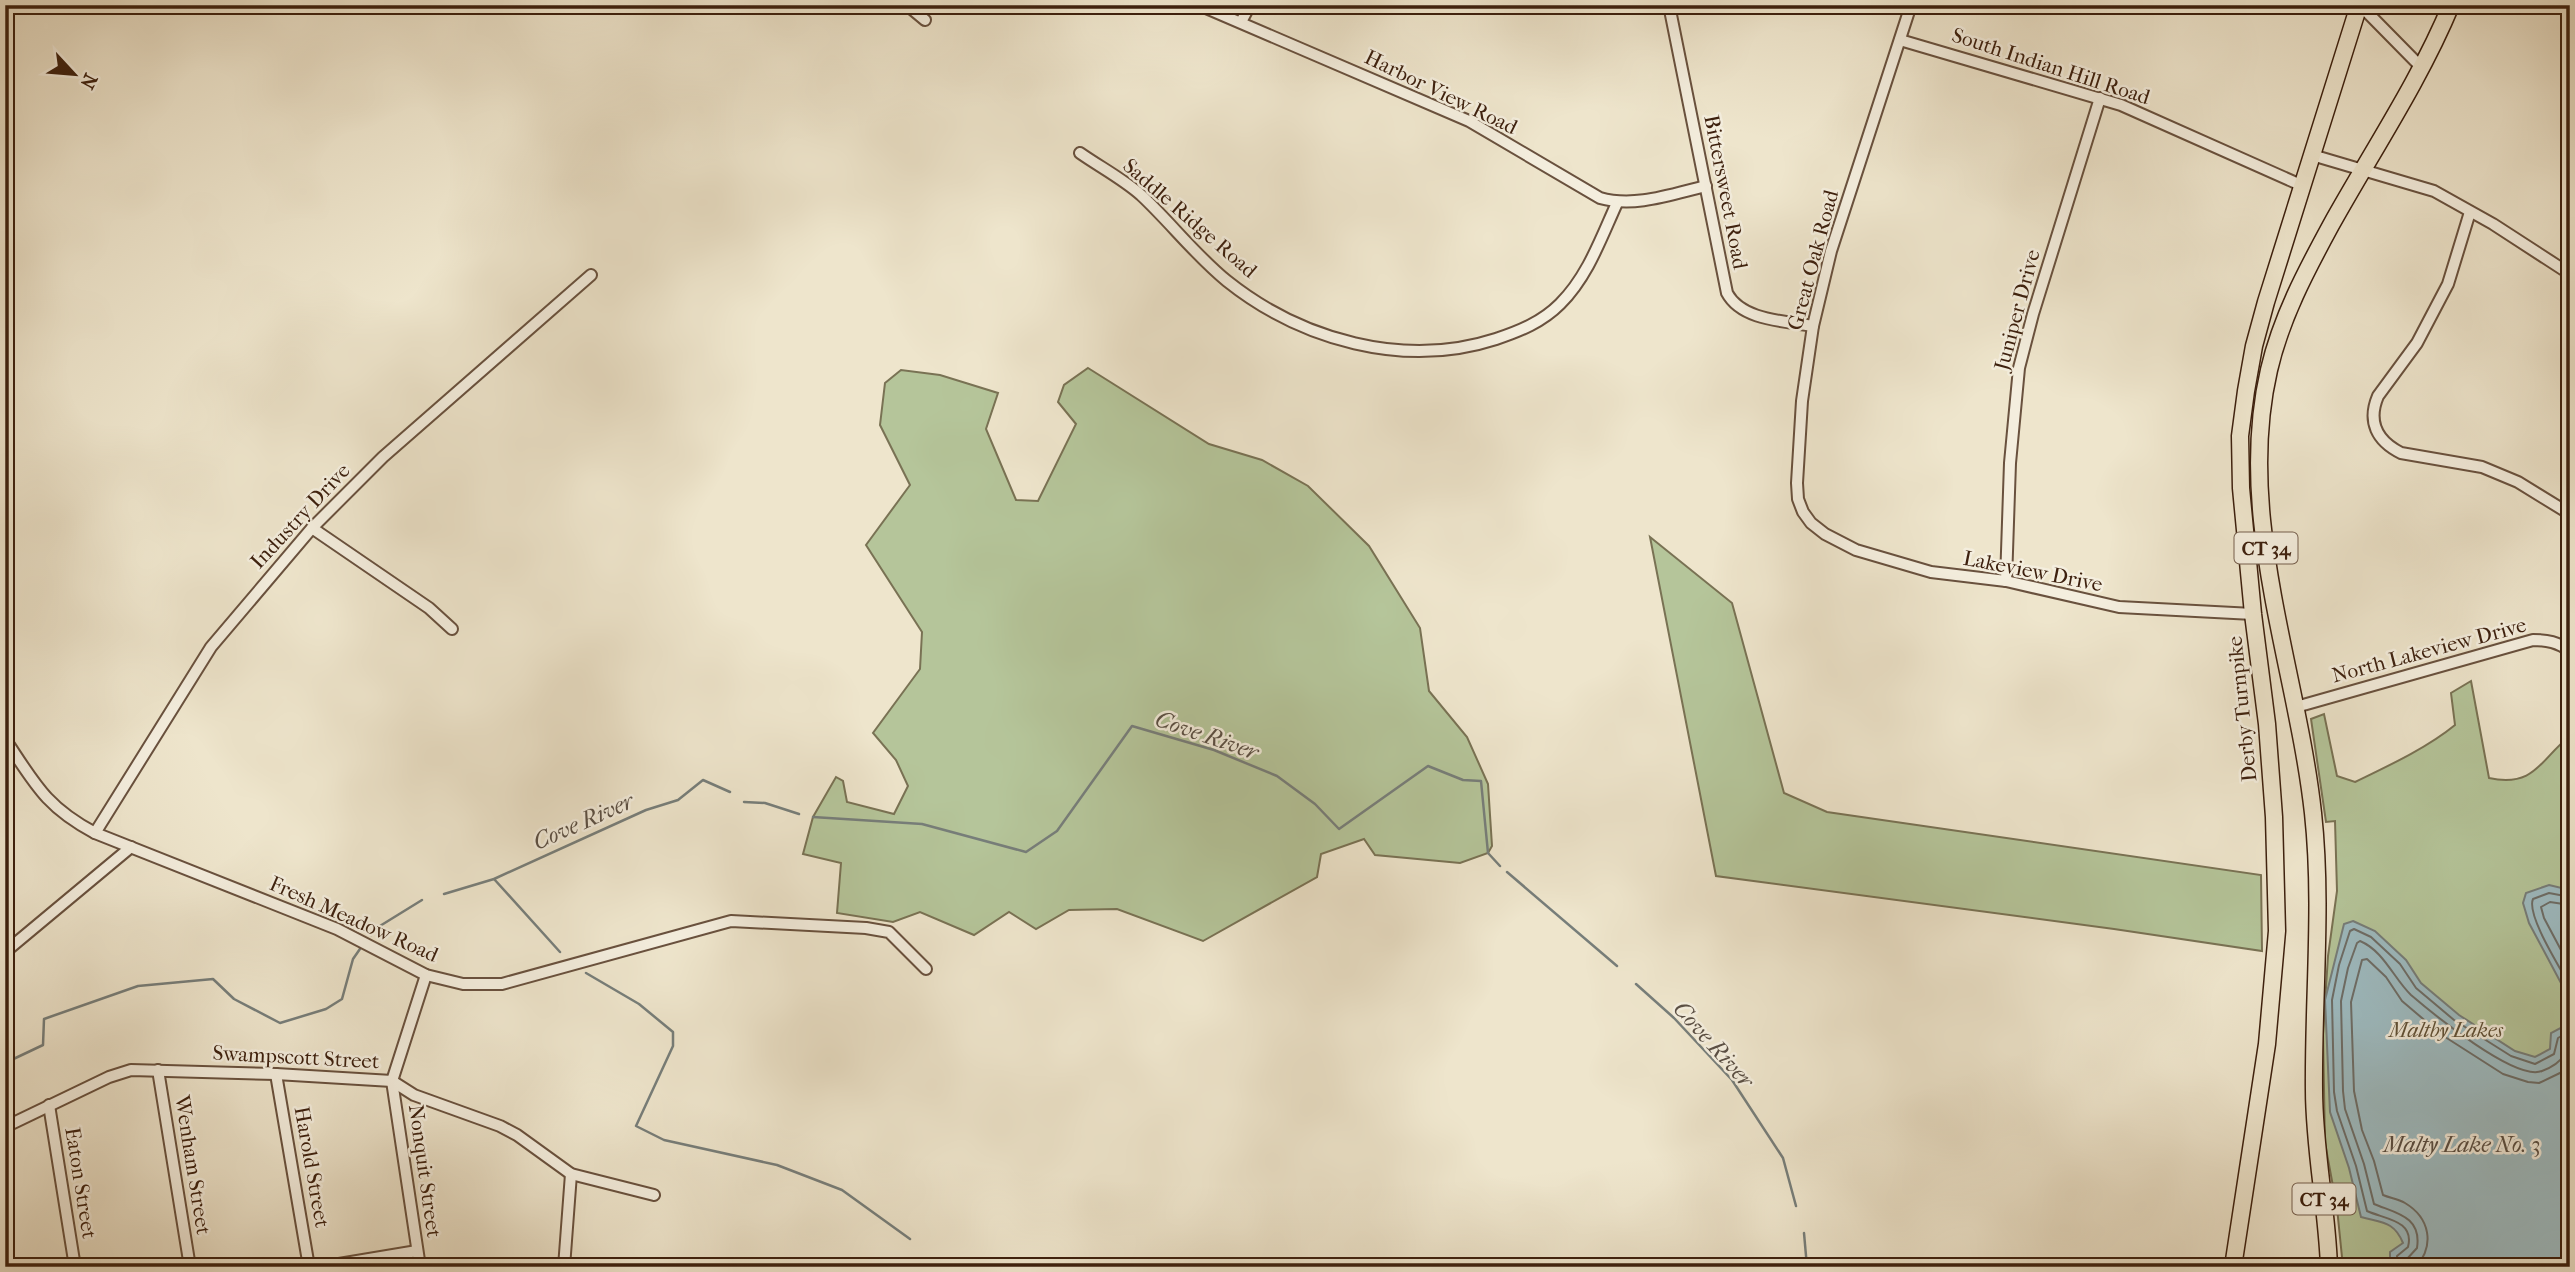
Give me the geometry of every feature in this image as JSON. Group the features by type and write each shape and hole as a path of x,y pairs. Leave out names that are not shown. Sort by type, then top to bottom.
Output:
{"highway":[{"name":"Derby Turnpike","path":"2233,1267 2267,1044 2277,931 2274,817 2267,724 2241,488 2241,436 2254,346 2359,5"},
{"name":"CT 34","path":"2329,1267 2328,1227 2314,1094 2318,894 2313,813 2296,707 2267,563 2260,495 2259,430 2269,370 2285,316 2313,258 2421,67 2451,5"}],"street":[{"path":"907,5 925,20"},
{"name":"Harbor View Road","path":"1199,5 1469,121 1600,198 1617,203"},
{"path":"1241,22 1250,5"},
{"name":"Bittersweet Road","path":"1669,5 1725,284 1731,300 1757,315 1813,326"},
{"name":"Great Oak Road","path":"1816,527 1803,512 1797,491 1802,401 1813,326 1831,251 1911,5"},
{"path":"2359,5 2421,67"},
{"name":"South Indian Hill Road","path":"1900,40 2121,105 2303,186"},
{"name":"Juniper Drive","path":"2006,581 2010,463 2019,368 2033,314 2100,98"},
{"name":"Saddle Ridge Road","path":"1080,153 1139,193 1227,281 1290,321 1321,334 1377,349 1439,350 1485,343 1528,328 1560,305 1583,275 1617,203"},
{"path":"2312,155 2434,191 2570,274"},
{"path":"1617,203 1706,186"},
{"path":"2470,212 2448,284 2417,343 2378,396 2374,406 2375,430 2390,448 2401,453 2482,467 2518,482 2570,514"},
{"name":"Industry Drive","path":"95,833 211,647 312,528 383,457 591,275"},
{"name":"Lakeview Drive","path":"1816,527 1856,550 1931,572 2006,581 2119,607 2253,614"},
{"path":"312,528 429,608 452,629"},
{"name":"North Lakeview Drive","path":"2296,707 2533,639 2548,640 2570,651"},
{"name":"Fresh Meadow Road","path":"5,740 43,795 69,820 95,833 337,929 426,975 463,984 502,984 731,921 866,928 888,932 926,969"},
{"path":"5,953 131,847"},
{"path":"392,1081 426,975"},
{"name":"Swampscott Street","path":"5,1126 109,1077 131,1070 276,1074 392,1081 414,1095 509,1130 571,1174 654,1195"},
{"name":"Wenham Street","path":"158,1070 190,1267"},
{"name":"Harold Street","path":"276,1074 309,1267"},
{"name":"Nonquit Street","path":"392,1081 420,1267"},
{"name":"Eaton Street","path":"49,1105 75,1267"},
{"path":"564,1267 571,1174"},
{"path":"321,1267 417,1251"}],"green space":[{"path":"1088,368 1209,444 1262,460 1308,486 1369,546 1420,628 1429,691 1467,737 1488,784 1492,846 1488,853 1460,863 1375,855 1364,839 1321,854 1317,877 1203,941 1117,909 1069,910 1036,929 1009,912 974,935 920,912 893,922 837,913 841,863 803,854 813,817 836,777 843,781 847,802 894,814 908,786 896,760 873,733 920,669 922,632 866,545 910,485 880,425 885,383 901,370 940,375 998,393 986,429 1016,500 1038,501 1076,424 1058,402 1064,385"},
{"path":"1650,537 1732,603 1784,793 1827,812 2261,875 2262,951 1716,876"},
{"name":"Maltby Lakes","path":"2471,681 2489,778 2505,780 2528,775 2570,736 2570,1267 2343,1267 2337,1208 2325,1143 2323,1034 2328,956 2337,891 2335,821 2326,822 2311,719 2324,714 2337,776 2355,782 2420,749 2455,725 2451,693"}],"water":[{"path":"2549,885 2570,890 2570,1000 2529,923 2523,903 2526,893"},
{"name":"Malty Lake No. 3","path":"2353,921 2375,931 2406,960 2421,983 2459,1015 2515,1051 2535,1057 2550,1049 2551,1033 2570,1023 2570,1267 2390,1267 2390,1252 2403,1243 2391,1227 2361,1217 2349,1168 2330,1112 2325,1000 2344,924"}],"waterway":[{"name":"Cove River","path":"813,817 922,824 1026,852 1057,831 1132,726 1214,750 1277,776 1315,804 1339,829 1428,766 1463,780 1481,781 1488,853 1500,866"},
{"name":"Cove River","path":"444,894 494,879 646,810 678,800 703,780 730,792"},
{"name":"Cove River","path":"744,802 765,803 799,814"},
{"name":"Cove River","path":"1507,872 1617,966"},
{"path":"494,879 560,952"},
{"name":"Cove River","path":"371,935 375,929 422,900"},
{"name":"Cove River","path":"5,1063 43,1045 44,1019 138,986 213,979 234,999 280,1023 326,1009 342,999 353,959 362,946"},
{"path":"586,973 639,1004 673,1032 673,1046 636,1126 664,1140 777,1165 842,1190 910,1239"},
{"name":"Cove River","path":"1636,984 1674,1018 1732,1080 1783,1158 1796,1206"},
{"name":"Cove River","path":"1804,1233 1807,1267"}]}
